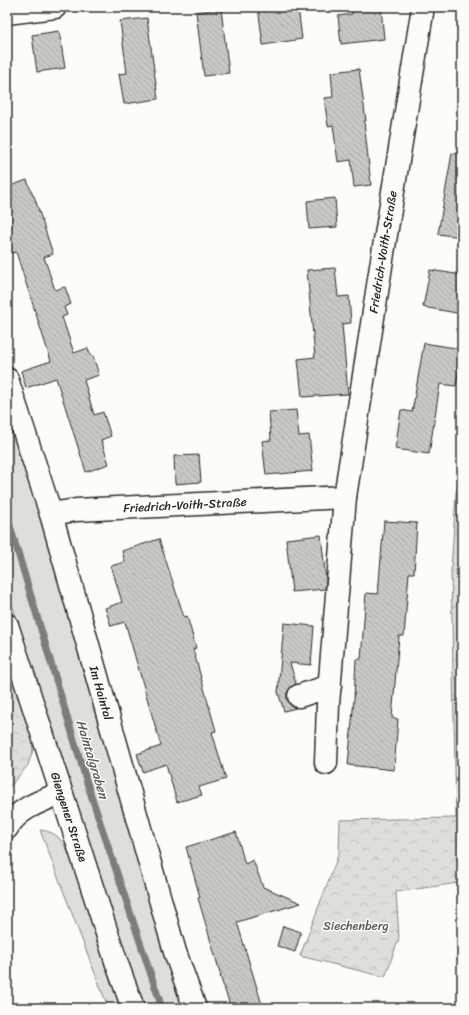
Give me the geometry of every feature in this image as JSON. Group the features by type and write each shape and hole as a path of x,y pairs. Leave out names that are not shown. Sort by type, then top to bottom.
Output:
{"street":[{"path":"7,14 55,7"},
{"name":"Friedrich-Voith-Straße","path":"326,763 329,695 344,497 423,7"},
{"name":"Im Haintal","path":"7,379 51,514 175,952 195,1008"},
{"name":"Friedrich-Voith-Straße","path":"51,514 76,510 344,497"},
{"name":"Giengener Straße","path":"7,625 114,957 133,1008"},
{"path":"299,696 329,695"},
{"path":"7,828 17,816 28,807 61,793"}],"green space":[{"path":"7,412 38,505 186,1008 144,1008 83,827 7,588"},
{"path":"462,473 462,497 456,493"},
{"name":"Siechenberg","path":"456,493 462,497 462,944 458,883 396,892 399,938 385,977 300,956 339,853 340,820 456,818 451,571"},
{"path":"7,656 32,736 33,750 28,765 7,790"},
{"path":"40,830 56,835 62,842 70,857 107,972 121,1008 109,1008"}],"building":[{"path":"258,7 298,7 302,39 263,45"},
{"path":"351,7 381,7 384,39 341,44 338,16 352,14"},
{"path":"221,9 229,73 204,76 196,12"},
{"path":"147,18 158,99 124,104 119,74 127,73 120,21"},
{"path":"59,31 65,68 37,72 32,35"},
{"path":"359,69 366,121 364,121 371,185 354,187 351,160 338,162 333,125 328,126 324,98 333,97 331,72"},
{"path":"452,153 462,154 462,237 438,234"},
{"path":"27,180 34,196 53,254 44,257 55,290 65,287 71,304 64,307 67,315 62,317 74,353 88,348 90,355 93,356 99,375 84,380 94,415 103,412 111,436 101,440 109,464 86,472 56,378 26,388 21,371 51,361 16,252 7,254 7,187"},
{"path":"335,198 337,227 309,229 307,201"},
{"path":"335,268 338,297 349,296 351,323 342,324 348,394 302,397 298,359 315,357 307,270"},
{"path":"430,270 462,275 462,314 423,307"},
{"path":"424,343 462,349 456,386 440,384 429,454 395,449 401,410 412,412"},
{"path":"296,410 299,436 309,435 313,471 266,475 262,441 271,440 269,412"},
{"path":"199,455 201,482 175,484 174,456"},
{"path":"384,521 417,523 414,573 409,573 404,636 399,636 392,718 398,719 394,770 348,765 356,659 361,659 366,593 378,594"},
{"path":"321,535 326,580 325,589 292,592 286,539"},
{"path":"159,539 184,617 187,616 196,648 193,649 216,731 212,732 226,779 199,787 202,795 177,802 166,764 143,772 137,754 161,746 125,622 111,626 105,608 122,602 111,566 125,562 122,551"},
{"path":"284,623 314,626 311,665 290,663 296,684 290,688 287,693 287,699 290,705 296,708 284,711 278,692"},
{"path":"236,832 245,864 253,860 263,887 301,903 237,922 263,1008 231,1008 220,976 198,898 200,897 186,847"},
{"path":"283,926 301,932 295,952 277,946"}],"waterway":[{"name":"Haintalgraben","path":"7,516 87,783 162,1008"}]}
